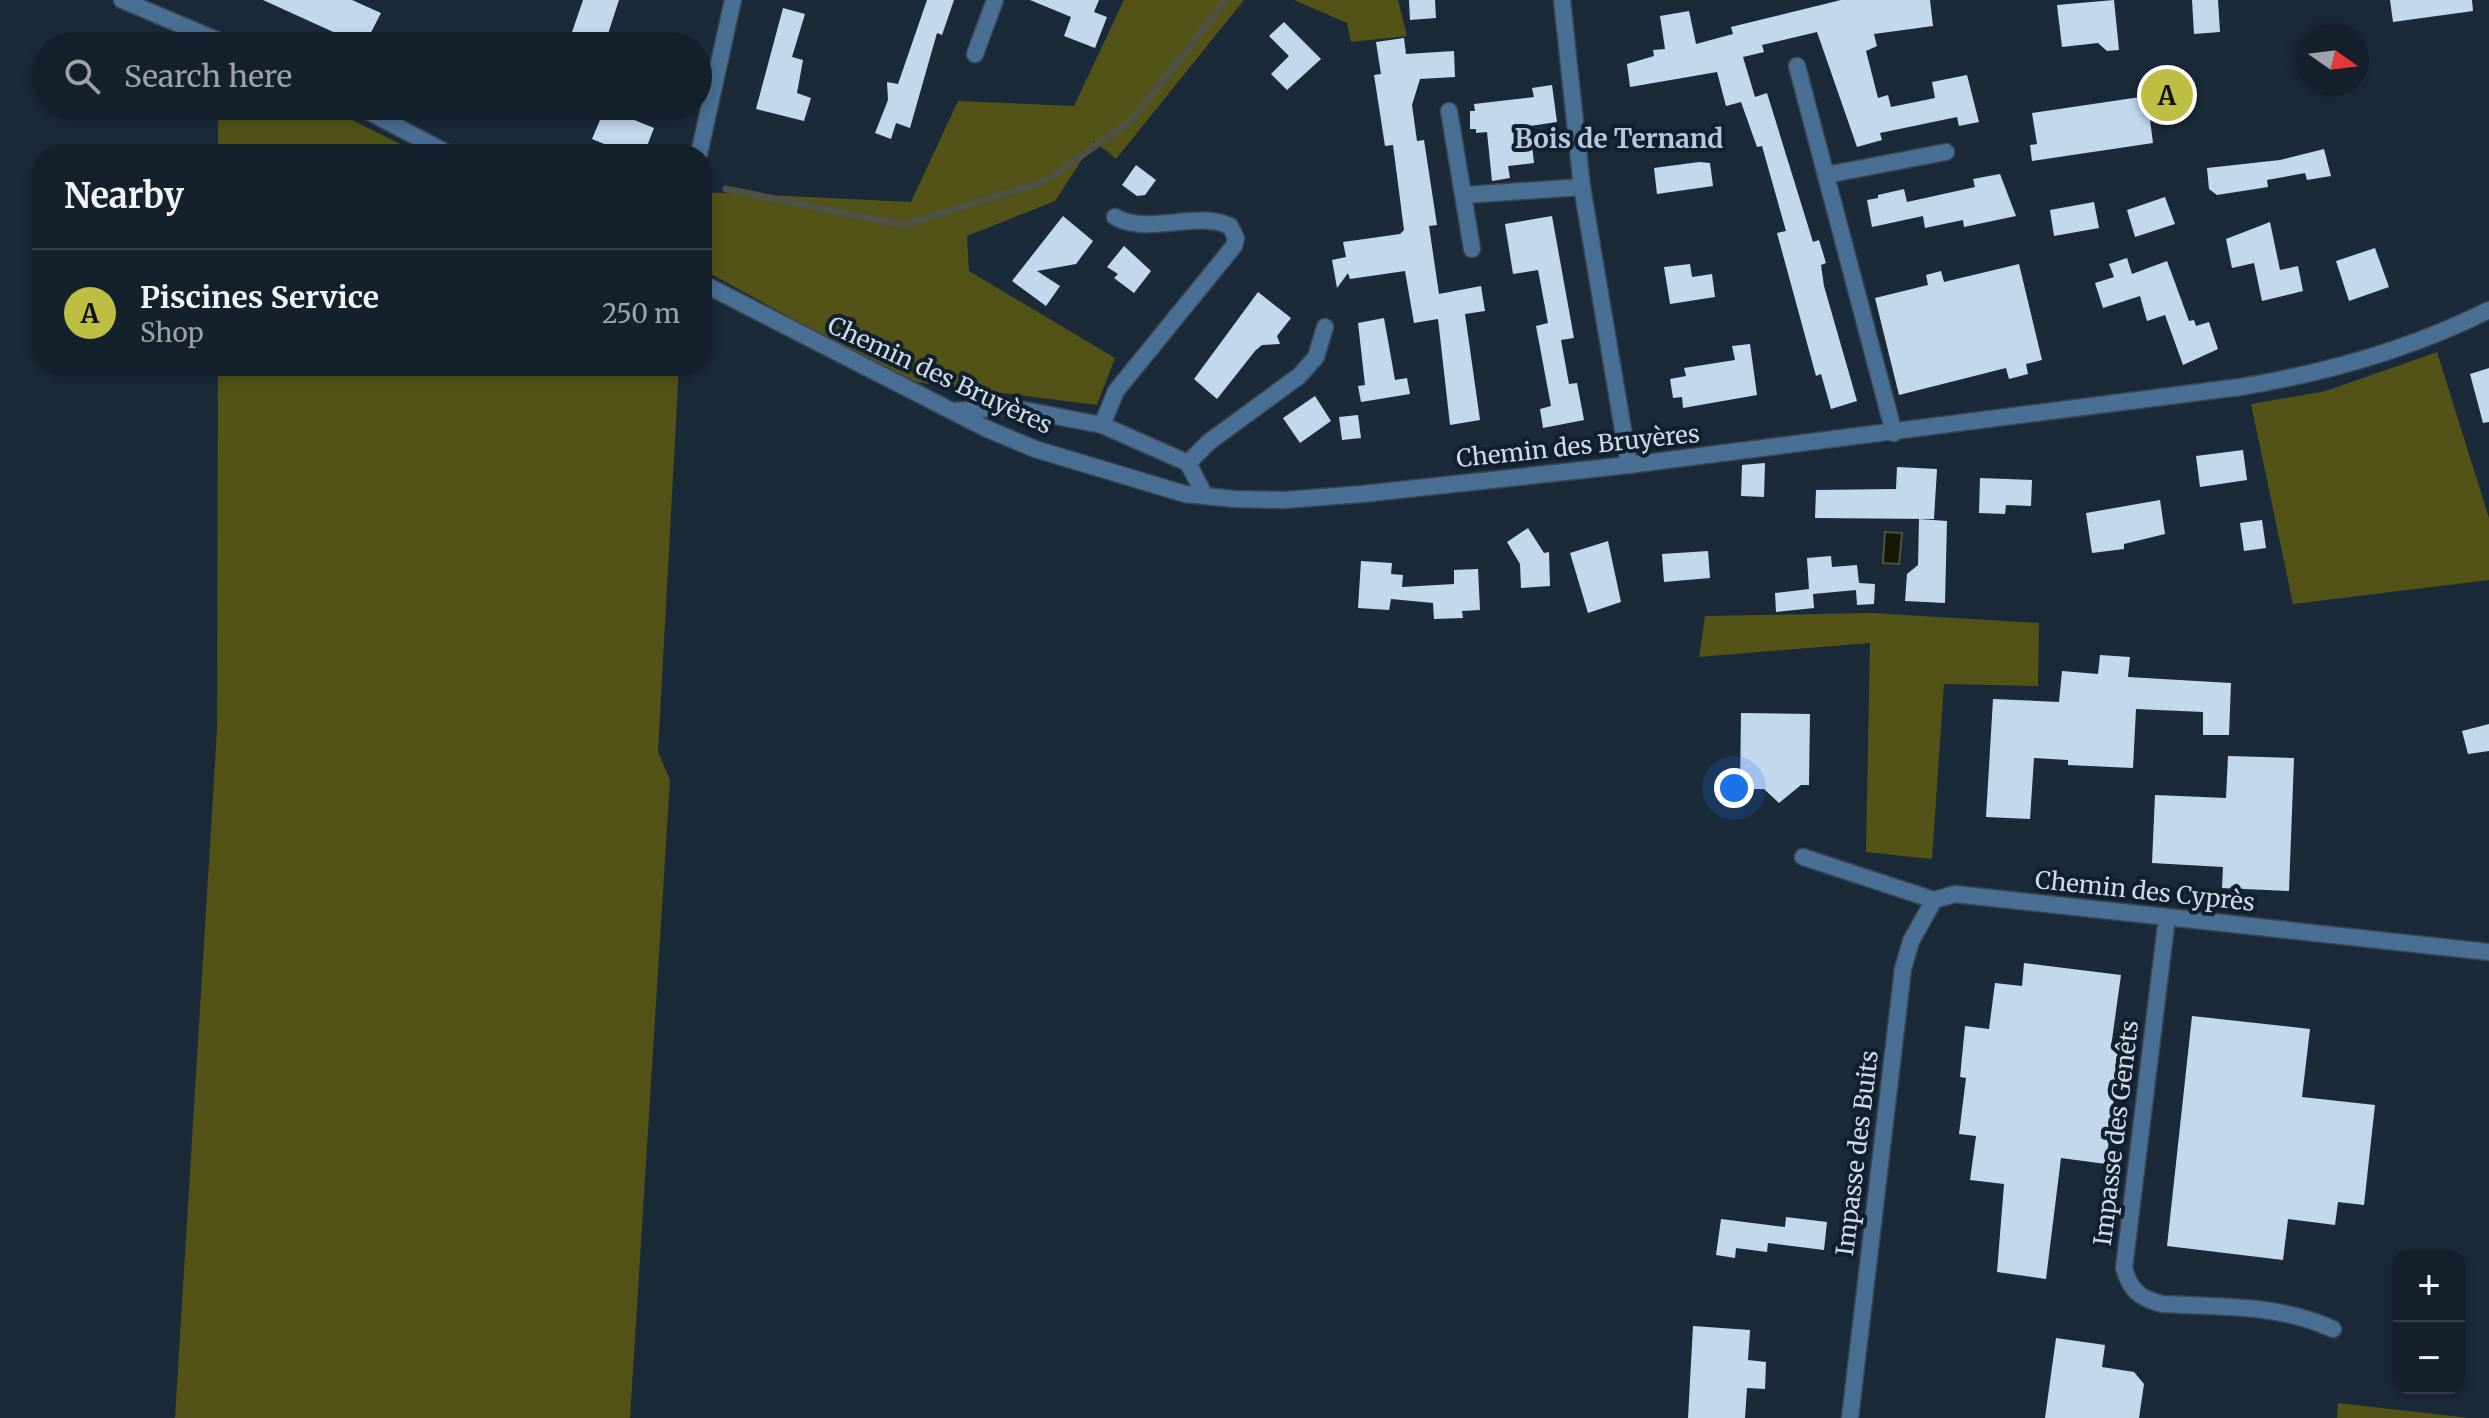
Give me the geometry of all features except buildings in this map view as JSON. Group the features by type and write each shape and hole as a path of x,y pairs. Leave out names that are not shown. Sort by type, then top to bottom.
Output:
{"street":[{"path":"122,0 198,32"},
{"path":"712,95 733,0"},
{"path":"975,54 995,0"},
{"path":"1562,0 1582,187 1629,465"},
{"path":"1797,66 1894,433"},
{"path":"1449,111 1472,249"},
{"path":"385,120 430,144"},
{"path":"701,144 707,120"},
{"path":"1826,175 1946,152"},
{"path":"1465,195 1582,187"},
{"path":"1102,425 1116,391 1234,246 1236,238 1230,226 1212,220 1148,225 1127,223 1115,217"},
{"name":"Chemin des Bruyères","path":"712,288 953,412 1079,464 1185,494 1284,500 1629,465 1894,433 2307,376 2428,338 2489,310"},
{"path":"1188,463 1209,442 1299,376 1316,357 1325,327"},
{"path":"953,412 1008,407 1102,425 1188,463 1205,496"},
{"name":"Chemin des Cyprès","path":"1803,857 1934,900 1955,894 2489,952"},
{"name":"Impasse des Buits","path":"1850,1418 1903,969 1911,941 1934,900"},
{"name":"Impasse des Genêts","path":"2167,917 2124,1268 2129,1285 2143,1299 2162,1304 2277,1310 2301,1315 2333,1329"}],"shaded area":[{"path":"1124,0 1244,0 1116,159 1094,141 1055,201 967,236 969,271 1115,358 1097,405 906,381 712,274 712,192 911,202 958,101 1074,106"},
{"path":"1294,0 1398,0 1407,36 1351,42 1347,23"},
{"path":"218,120 352,120 400,144 218,144"},
{"path":"2437,352 2489,518 2489,580 2293,604 2251,404 2326,391"},
{"path":"218,376 678,376 658,752 670,780 630,1418 175,1418 217,730"},
{"path":"1885,532 1902,533 1899,564 1883,563"},
{"path":"1873,613 2039,623 2038,686 1944,684 1932,859 1866,852 1870,643 1699,657 1705,616"},
{"path":"2338,1403 2470,1418 2337,1418"}],"waterway":[{"path":"726,189 903,225 1045,181 1132,120 1226,0"}],"place":[{"name":"Piscines Service","path":"2167,95"}],"district":[{"name":"Bois de Ternand","path":"1619,138"}]}
